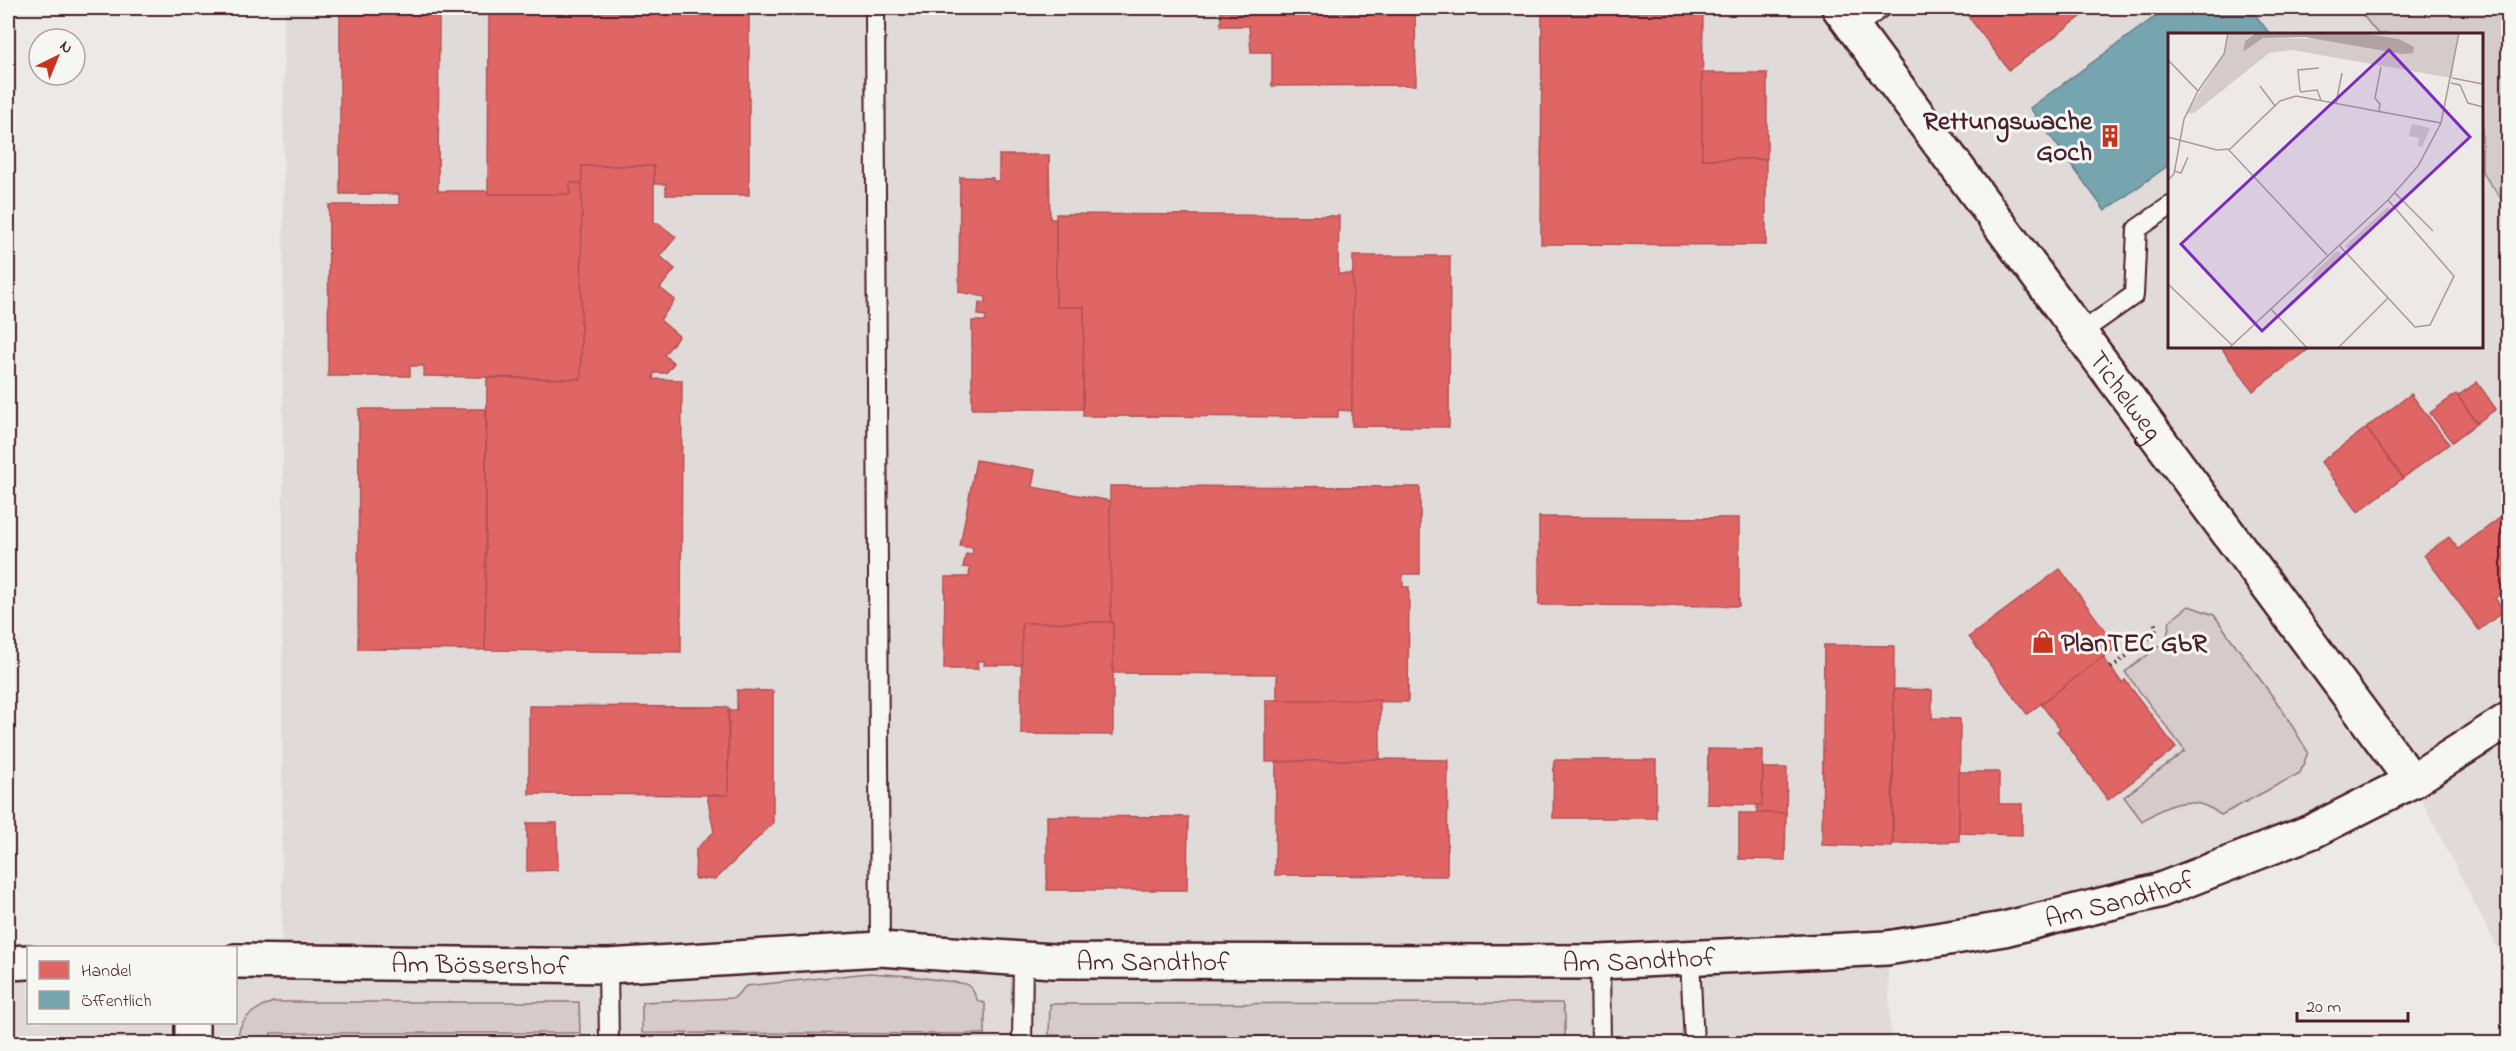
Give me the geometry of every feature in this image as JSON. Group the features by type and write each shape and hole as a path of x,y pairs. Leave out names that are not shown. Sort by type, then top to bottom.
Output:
{"street":[{"name":"Tichelweg","path":"1846,18 2412,781"},
{"name":"Am Sandthof","path":"724,960 880,949 1053,961 1600,962 1887,948 2004,929 2158,891 2313,831 2412,781 2508,720"},
{"name":"Am Bössershof","path":"237,961 608,966 724,960"},
{"path":"8,963 27,962"},
{"path":"192,1024 192,1044"}],"lane":[{"path":"875,8 880,949"},
{"path":"1846,18 1881,8"},
{"path":"2080,333 2134,295 2137,229 2168,207"},
{"path":"1690,958 1694,1044"},
{"path":"1022,1044 1023,959"},
{"path":"1600,962 1601,1044"},
{"path":"608,966 609,1044"}],"path":[{"path":"2111,668 2157,633 2154,620"}],"shaded area":[{"path":"284,8 2357,8 2377,33 2168,33 2168,348 2483,348 2483,173 2508,208 2508,968 2412,781 2158,891 1887,948 1891,1043 8,1044 8,963 27,962 27,1024 237,1024 237,961 282,961"},
{"path":"2357,8 2500,8 2508,18 2508,208 2483,173 2483,33 2377,33"},
{"path":"2189,606 2214,615 2283,711 2308,752 2300,773 2221,815 2211,808 2191,802 2171,805 2142,821 2124,797 2185,751 2125,672 2166,641 2170,621"},
{"path":"869,973 966,984 972,989 978,1001 985,1003 985,1034 642,1033 642,1002 734,998 746,986"},
{"path":"273,1002 579,1002 580,1033 271,1033 271,1043 237,1043 243,1022 259,1008"},
{"path":"1562,1003 1565,1016 1565,1038 1049,1035 1050,1004"}],"building: Handel":[{"path":"410,8 489,8 489,15 439,15 438,191 488,191 488,194 570,194 570,183 582,183 581,379 424,376 424,366 410,366 410,376 328,376 329,205 399,205 399,194 340,194 340,10 410,11"},
{"path":"489,8 749,8 749,195 666,195 666,184 654,184 654,166 582,166 582,183 570,183 570,194 488,194"},
{"path":"1221,8 1415,8 1416,85 1272,86 1272,52 1251,52 1249,26 1221,26"},
{"path":"1542,8 1703,8 1702,159 1766,159 1766,245 1541,244"},
{"path":"1962,8 2093,8 2009,70"},
{"path":"1702,73 1767,73 1767,159 1702,159"},
{"path":"999,155 1049,155 1050,219 1056,219 1056,307 1084,307 1083,409 972,409 972,321 986,321 986,316 978,315 979,302 986,303 986,297 959,292 960,177 993,178 993,181 999,181"},
{"path":"582,166 654,166 654,223 658,223 676,237 660,256 675,269 660,288 675,300 660,320 679,336 664,355 674,363 666,373 654,373 653,379 682,380 681,652 485,650 487,378 581,379"},
{"path":"1056,214 1339,216 1338,274 1353,274 1352,411 1338,410 1338,417 1083,416 1084,307 1056,307"},
{"path":"1353,256 1450,256 1449,427 1352,426"},
{"path":"2221,348 2310,348 2253,391"},
{"path":"2477,382 2496,409 2477,423 2458,396"},
{"path":"2411,394 2449,444 2403,478 2366,428"},
{"path":"2456,394 2477,423 2452,442 2430,413"},
{"path":"359,409 486,409 485,650 358,649"},
{"path":"2366,428 2403,478 2358,512 2321,462"},
{"path":"976,460 1035,470 1032,487 1111,501 1111,622 1022,623 1022,665 984,665 985,661 977,661 978,669 944,669 945,577 969,577 970,568 963,567 966,554 972,555 973,548 960,546"},
{"path":"1110,486 1420,487 1420,574 1403,574 1403,587 1409,587 1408,702 1277,700 1277,674 1113,673"},
{"path":"2508,512 2508,588 2495,598 2504,611 2479,630 2424,555 2449,537 2458,549"},
{"path":"1539,517 1739,518 1739,606 1539,605"},
{"name":"PlanTEC GbR","path":"2060,569 2117,647 2027,714 1969,637"},
{"path":"1113,622 1113,735 1021,734 1022,623"},
{"path":"1824,645 1894,646 1892,847 1822,845"},
{"path":"2103,657 2122,683 2125,680 2176,748 2108,800 2057,731 2060,729 2041,704"},
{"path":"1894,689 1932,690 1932,718 1960,719 1959,841 1893,844"},
{"path":"737,690 773,691 773,823 716,879 695,879 696,849 714,832 707,795 728,795 729,710 737,710"},
{"path":"1266,700 1380,700 1380,760 1266,762"},
{"path":"529,706 728,707 728,795 529,794"},
{"path":"1708,749 1763,750 1762,805 1707,804"},
{"path":"1448,760 1447,876 1275,875 1276,762"},
{"path":"1554,760 1656,760 1656,818 1553,818"},
{"path":"1763,768 1787,768 1786,813 1757,813 1757,805 1762,805"},
{"path":"1959,772 1999,772 1999,804 2022,804 2022,835 1959,833"},
{"path":"1739,813 1786,813 1785,860 1739,859"},
{"path":"1047,816 1188,817 1187,890 1047,890"},
{"path":"527,823 557,823 558,870 527,871"}],"building: Öffentlich":[{"name":"Rettungswache Goch","path":"2167,8 2250,8 2269,33 2168,33 2168,165 2105,211 2030,108"}],"place":[{"name":"Rettungswache Goch","path":"2110,136"},
{"name":"PlanTEC GbR","path":"2043,642"}]}
